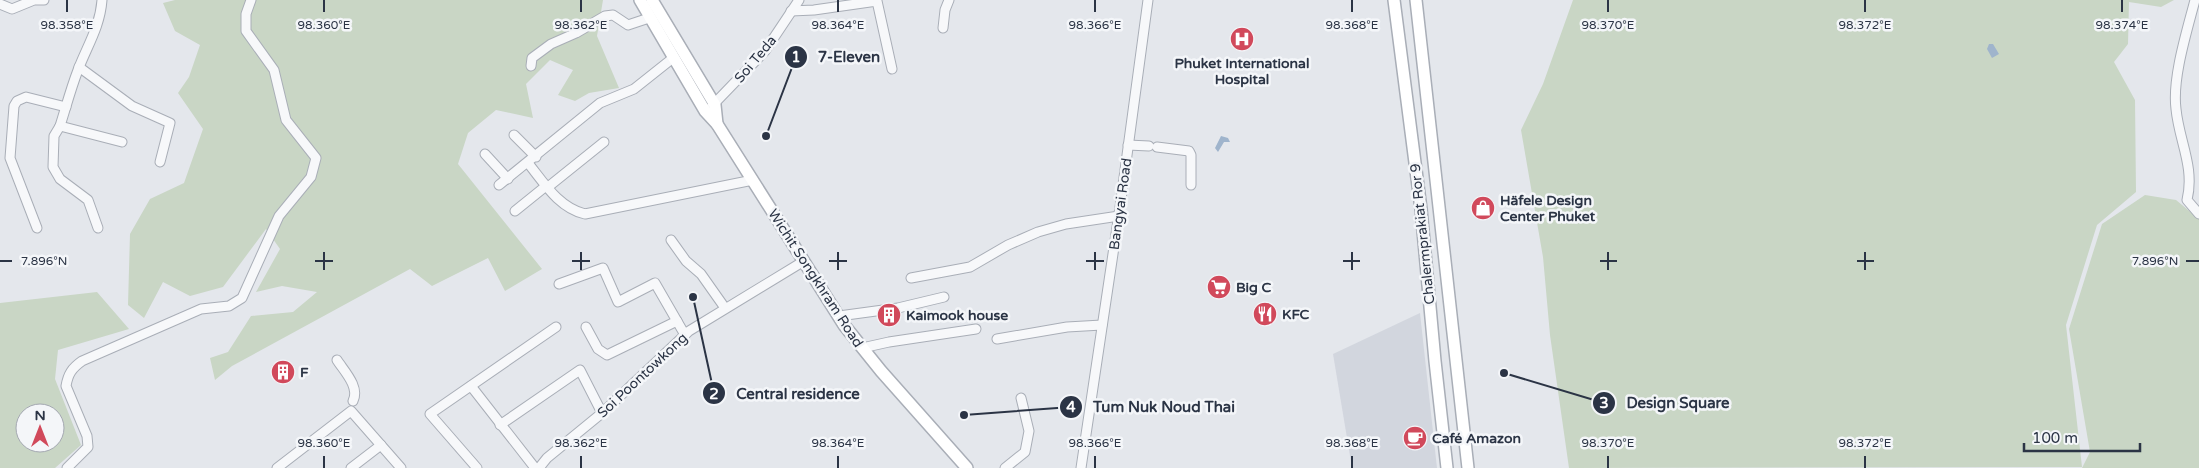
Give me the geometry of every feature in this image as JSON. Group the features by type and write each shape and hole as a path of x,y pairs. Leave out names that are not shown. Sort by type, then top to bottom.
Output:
{"main road":[{"name":"Wichit Songkhram Road","path":"640,0 705,111 717,124 839,316 862,348 967,468"},
{"name":"Wichit Songkhram Road","path":"652,0 715,105 717,124"},
{"name":"Chalermprakiat Ror 9","path":"1394,0 1421,209 1433,343 1448,468"},
{"name":"Chalermprakiat Ror 9","path":"1416,0 1468,468"}],"street":[{"path":"0,4 12,8 34,0 44,0"},
{"path":"98,228 88,200 64,182 53,166 54,136 60,126 79,67 92,43 99,21 102,0"},
{"path":"67,468 88,447 87,436 66,386 67,378 74,367 82,361 201,309 236,303 242,298 248,288 279,216 311,177 316,158 286,120 274,70 246,31 246,14 251,0"},
{"name":"Soi Teda","path":"705,111 715,105 765,51 799,0"},
{"path":"943,28 944,10 950,0"},
{"name":"Bangyai Road","path":"1081,468 1119,216 1148,0"},
{"path":"2195,0 2177,83 2175,108 2189,166 2191,185 2187,200 2199,214"},
{"path":"792,11 814,10 878,1 892,68"},
{"path":"531,66 532,58 543,49 605,16 614,15 628,25 649,18"},
{"path":"499,185 536,157 600,103 634,89 673,58"},
{"path":"79,67 132,106 170,123 160,162"},
{"path":"37,228 10,158 14,106 16,101 26,97 66,107"},
{"path":"60,126 122,142"},
{"path":"514,135 536,157"},
{"path":"515,211 604,142"},
{"path":"1128,145 1189,151 1191,155 1191,185"},
{"path":"485,154 508,179"},
{"path":"528,163 558,200 575,212 585,214 753,180"},
{"path":"911,278 970,267 1008,245 1038,232 1066,224 1119,216"},
{"path":"671,240 686,261 701,274 725,308"},
{"name":"Soi Poontowkong","path":"537,468 602,413 685,334 804,261"},
{"path":"559,284 603,268 618,302 655,283 685,334"},
{"path":"839,316 898,308 944,297"},
{"path":"586,327 598,350 607,355 677,321"},
{"path":"996,339 1059,328 1102,325"},
{"path":"477,468 430,414 556,327"},
{"path":"862,348 976,329"},
{"path":"337,360 354,386 356,395 353,401"},
{"path":"500,425 580,370 602,413"},
{"path":"471,386 500,425 537,468"},
{"path":"1005,468 1025,452 1029,432 1021,398"},
{"path":"277,468 351,411 401,468"},
{"path":"351,468 381,445"}],"shaded area":[{"path":"1420,313 1437,468 1352,468 1333,354"}],"green space":[{"path":"175,0 603,0 597,36 619,88 589,93 575,101 558,95 573,70 550,60 526,84 533,118 496,110 468,133 458,164 542,269 505,291 488,258 432,286 410,269 232,366 215,380 210,358 228,352 251,316 293,312 317,292 282,286 256,292 280,249 266,229 223,287 190,296 163,282 144,318 128,305 130,234 150,199 184,183 203,129 178,93 189,77 200,45 175,31 163,3"},
{"path":"1573,0 2174,0 2161,7 2129,2 2128,44 2114,62 2135,100 2136,192 2097,225 2066,325 2082,467 1569,468 1550,335 1543,257 1521,130 1543,84"},
{"path":"2145,195 2176,200 2199,219 2199,468 2082,468 2090,452 2069,329 2102,224"},
{"path":"97,292 129,329 58,350 55,379 64,403 15,403 15,453 65,453 65,404 81,445 55,468 0,468 0,303"}],"water":[{"path":"1989,44 1993,44 1999,54 1992,58 1987,49"},
{"path":"1221,136 1228,138 1230,142 1224,142 1218,152 1215,148"}],"place":[{"name":"Phuket International Hospital","path":"1242,39"},
{"name":"7-Eleven","path":"766,136"},
{"name":"Häfele Design Center Phuket","path":"1483,208"},
{"name":"Big C","path":"1219,287"},
{"name":"Central residence","path":"693,297"},
{"name":"KFC","path":"1265,314"},
{"name":"Kaimook house","path":"889,315"},
{"name":"F","path":"283,372"},
{"name":"Design Square","path":"1504,373"},
{"name":"Tum Nuk Noud Thai","path":"964,415"},
{"name":"Café Amazon","path":"1415,438"}]}
